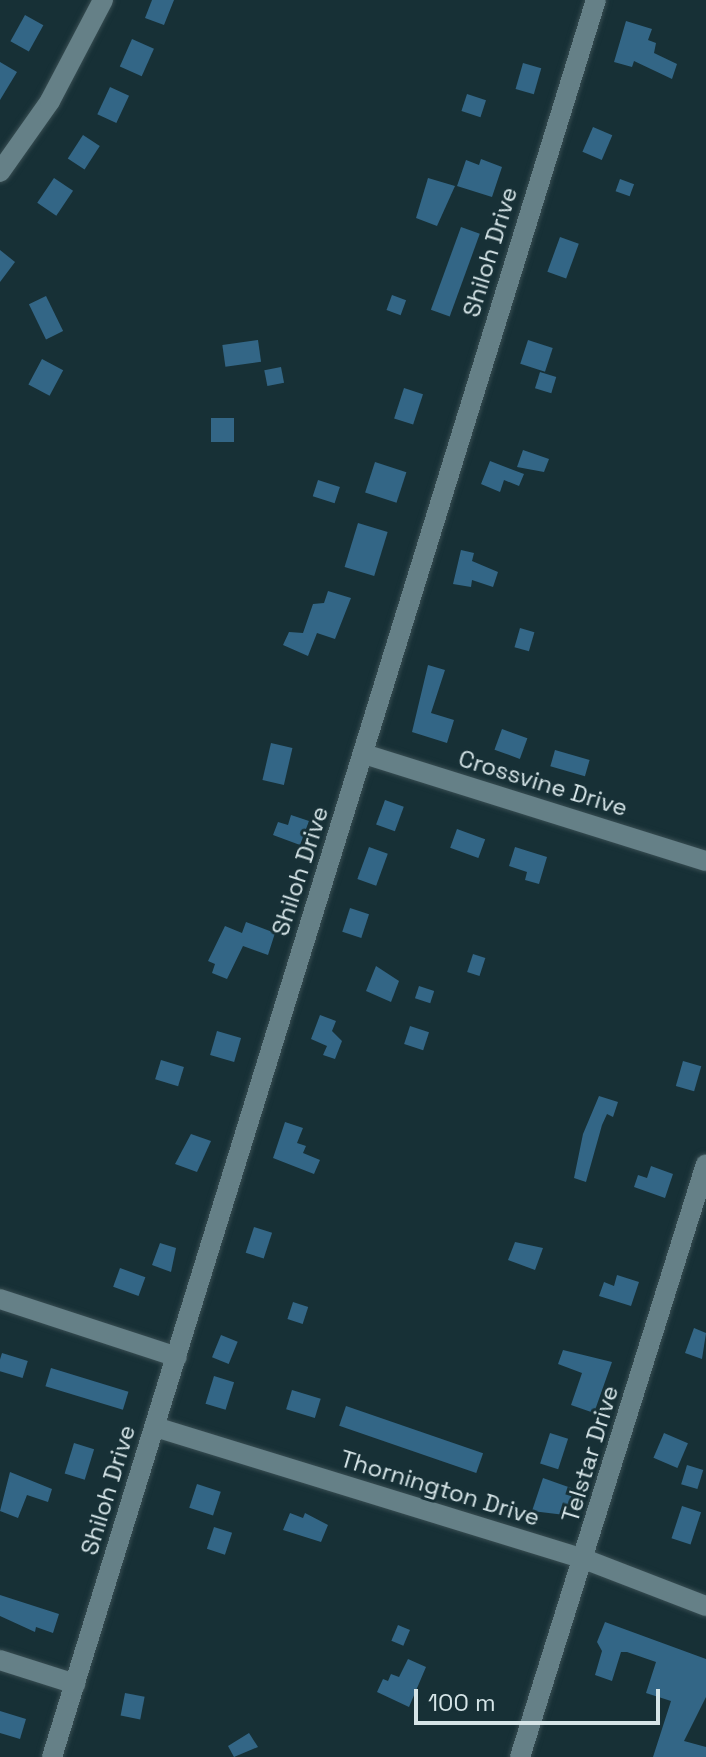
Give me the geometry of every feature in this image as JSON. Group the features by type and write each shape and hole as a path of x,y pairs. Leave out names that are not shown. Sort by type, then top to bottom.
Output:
{"street":[{"path":"0,172 50,101 103,0"},
{"name":"Shiloh Drive","path":"52,1757 596,0"},
{"name":"Crossvine Drive","path":"364,754 706,861"},
{"name":"Telstar Drive","path":"520,1757 706,1164"},
{"path":"0,1299 177,1357"},
{"name":"Thornington Drive","path":"155,1427 584,1559 706,1606"},
{"path":"0,1660 75,1684"}],"building":[{"path":"152,0 174,0 164,25 145,18"},
{"path":"25,15 43,25 29,51 10,41"},
{"path":"626,21 652,29 648,40 656,43 654,53 677,64 672,79 634,61 632,67 614,62"},
{"path":"132,39 154,49 142,76 120,66"},
{"path":"0,62 17,72 0,100"},
{"path":"523,63 541,68 534,94 516,89"},
{"path":"110,87 129,96 116,123 97,114"},
{"path":"467,94 486,100 480,117 461,111"},
{"path":"593,127 612,135 602,160 582,152"},
{"path":"83,135 100,146 85,169 68,158"},
{"path":"481,159 502,167 492,197 457,186 466,160 479,165"},
{"path":"54,178 73,191 56,216 37,203"},
{"path":"428,178 455,186 437,226 416,218"},
{"path":"620,179 634,184 630,196 616,191"},
{"path":"461,227 480,234 450,317 431,310"},
{"path":"560,237 579,244 566,279 547,272"},
{"path":"0,250 15,262 0,282"},
{"path":"392,295 406,300 401,315 387,310"},
{"path":"46,296 63,331 46,339 29,304"},
{"path":"258,340 261,362 225,367 222,345"},
{"path":"528,340 553,348 545,372 520,364"},
{"path":"42,359 63,370 50,396 28,385"},
{"path":"281,367 284,383 267,386 264,370"},
{"path":"540,372 556,377 551,393 535,388"},
{"path":"404,388 423,394 413,425 394,418"},
{"path":"211,418 234,418 234,442 211,442"},
{"path":"523,450 549,459 544,472 517,467"},
{"path":"490,461 524,474 519,486 504,480 500,492 481,484"},
{"path":"375,462 406,472 396,503 365,492"},
{"path":"318,480 340,487 335,503 313,496"},
{"path":"358,523 388,532 374,576 345,567"},
{"path":"461,550 474,553 472,561 498,572 493,587 472,580 471,587 453,584"},
{"path":"328,591 351,598 335,639 317,633 308,656 283,645 289,632 303,633 313,604 324,603"},
{"path":"520,628 534,632 529,651 514,647"},
{"path":"428,665 445,670 431,713 454,720 447,743 412,732"},
{"path":"502,729 527,738 520,759 494,750"},
{"path":"271,743 292,748 284,785 262,780"},
{"path":"555,750 590,760 585,776 550,766"},
{"path":"385,800 404,807 395,831 376,824"},
{"path":"291,815 309,821 300,845 273,835 278,822 288,825"},
{"path":"457,829 485,839 478,858 450,848"},
{"path":"369,847 388,854 376,886 357,879"},
{"path":"515,847 547,857 539,884 525,880 527,872 509,866"},
{"path":"350,908 369,914 361,938 342,932"},
{"path":"246,922 275,933 268,955 243,946 227,979 212,973 215,964 208,961 225,926 242,933"},
{"path":"473,954 485,958 479,976 467,972"},
{"path":"376,966 399,981 391,1002 366,991"},
{"path":"419,986 434,991 430,1003 415,998"},
{"path":"320,1015 336,1021 332,1031 342,1041 335,1059 323,1055 327,1046 311,1039"},
{"path":"410,1026 429,1032 423,1050 404,1044"},
{"path":"217,1031 241,1038 234,1062 210,1055"},
{"path":"161,1060 184,1067 178,1086 155,1079"},
{"path":"683,1061 701,1066 694,1091 676,1086"},
{"path":"599,1096 618,1102 613,1117 607,1114 602,1125 586,1182 574,1178 583,1134"},
{"path":"285,1122 303,1128 297,1143 306,1146 303,1153 320,1160 314,1174 273,1158"},
{"path":"191,1134 211,1141 197,1172 175,1164"},
{"path":"651,1166 673,1174 665,1198 634,1187 638,1175 647,1178"},
{"path":"254,1227 272,1233 264,1259 246,1253"},
{"path":"515,1242 543,1248 535,1270 508,1260"},
{"path":"160,1243 176,1248 171,1272 152,1265"},
{"path":"120,1268 145,1277 139,1296 113,1287"},
{"path":"617,1275 639,1282 631,1306 599,1296 604,1282 614,1286"},
{"path":"293,1302 308,1307 303,1324 287,1319"},
{"path":"694,1328 706,1333 702,1359 685,1353"},
{"path":"221,1335 238,1342 229,1364 212,1357"},
{"path":"563,1350 612,1362 594,1413 571,1405 582,1373 558,1364"},
{"path":"2,1353 28,1361 23,1378 0,1371"},
{"path":"51,1368 128,1392 123,1410 45,1386"},
{"path":"214,1376 234,1382 226,1410 206,1404"},
{"path":"292,1390 321,1399 315,1418 286,1409"},
{"path":"346,1406 483,1453 476,1473 339,1426"},
{"path":"550,1433 568,1439 558,1469 540,1463"},
{"path":"664,1433 688,1443 677,1468 653,1458"},
{"path":"74,1443 94,1449 85,1480 65,1474"},
{"path":"687,1465 703,1470 697,1489 681,1484"},
{"path":"10,1472 52,1489 48,1502 27,1495 18,1518 0,1511"},
{"path":"543,1478 574,1489 565,1515 532,1511"},
{"path":"197,1484 221,1492 213,1516 189,1508"},
{"path":"682,1506 701,1512 691,1545 671,1538"},
{"path":"290,1513 303,1518 305,1513 328,1525 321,1542 283,1530"},
{"path":"214,1527 232,1533 225,1555 207,1549"},
{"path":"0,1595 59,1614 53,1633 36,1627 35,1632 0,1616"},
{"path":"605,1622 706,1659 706,1697 684,1741 706,1747 706,1757 653,1757 671,1701 646,1693 656,1662 627,1652 621,1652 612,1681 595,1675 602,1651 597,1642"},
{"path":"398,1625 410,1630 403,1646 391,1641"},
{"path":"408,1659 426,1667 409,1707 377,1692 383,1679 388,1681 391,1674 399,1677"},
{"path":"125,1693 145,1697 140,1719 121,1716"},
{"path":"0,1711 26,1719 20,1739 0,1733"},
{"path":"249,1733 258,1747 234,1757 228,1746"}]}
